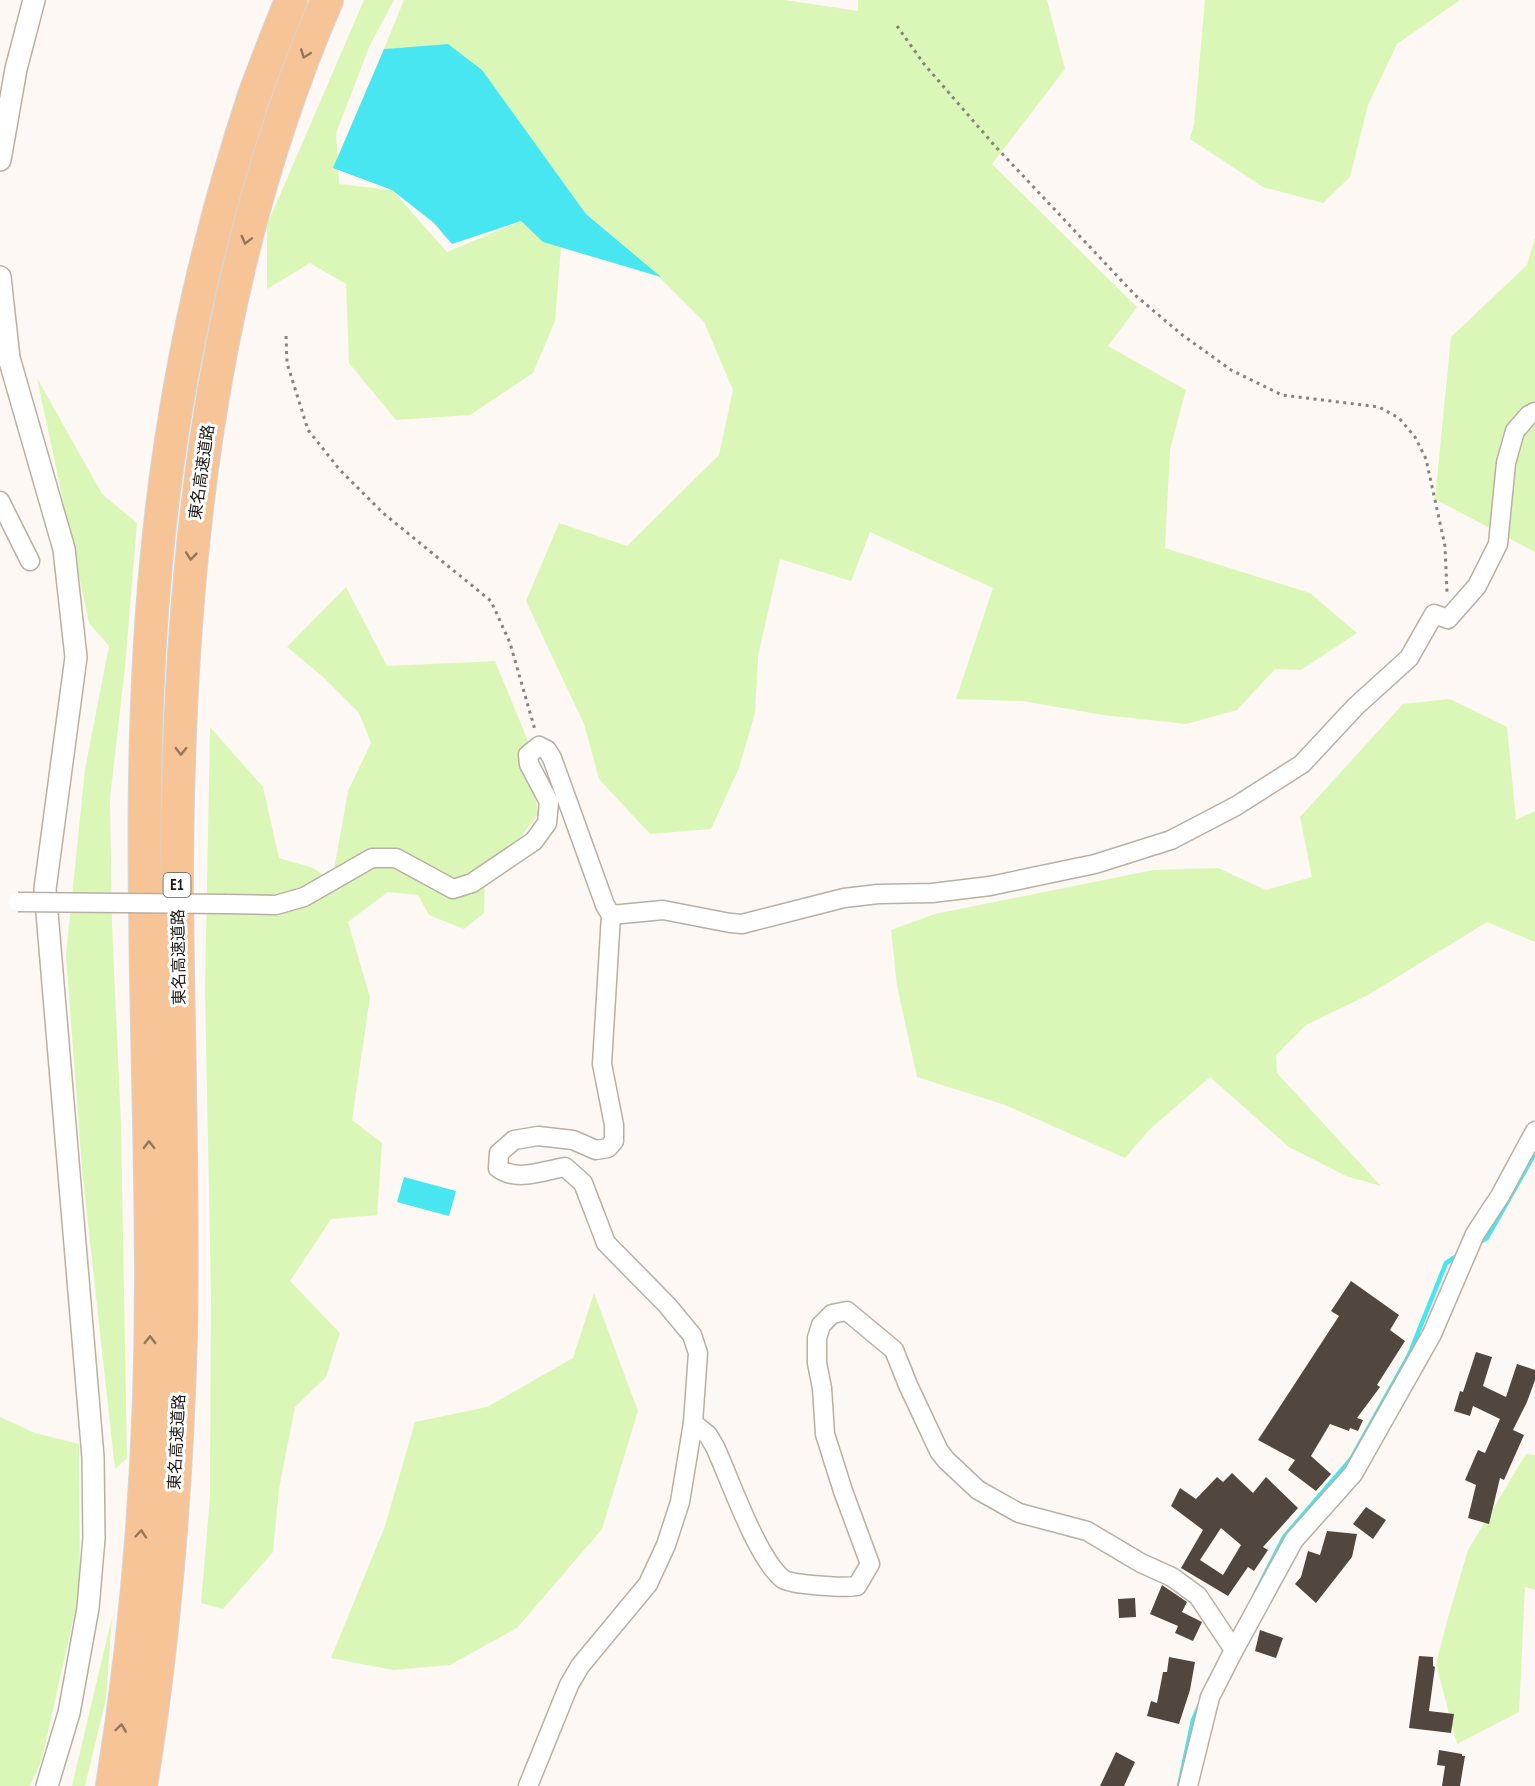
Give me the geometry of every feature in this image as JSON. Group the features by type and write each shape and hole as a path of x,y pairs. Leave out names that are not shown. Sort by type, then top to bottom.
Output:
{"highway":[{"name":"東名高速道路","path":"112,1786 134,1628 149,1399 151,1281 145,783 148,672 156,555 168,459 193,318 244,127 291,0"},
{"name":"東名高速道路","path":"141,1786 170,1553 177,1448 181,1331 178,873 182,684 190,560 213,385 232,295 256,202 281,120 327,0"}],"street":[{"path":"0,160 16,69 34,0"},
{"path":"0,277 9,358 64,549 76,657 45,889 93,1457 94,1538 88,1608 69,1713 47,1786"},
{"path":"611,915 663,910 742,924 844,898 878,894 932,893 990,886 1095,864 1171,840 1236,806 1302,764 1356,706 1409,658 1434,614 1448,619 1477,586 1498,544 1506,463 1515,431 1535,412"},
{"path":"0,501 30,561"},
{"path":"18,902 276,905 304,897 372,858 396,858 453,889 472,883 534,841 547,823 549,802 529,764 528,755 539,747 547,750 552,758 611,915 602,1064 614,1125 614,1141 608,1149 596,1150 573,1140 538,1136 514,1140 499,1153 498,1168 507,1175 519,1176 564,1167 583,1183 606,1243 667,1305 692,1335 698,1353 693,1423 680,1502 666,1545 648,1584 580,1666 569,1685 528,1786"},
{"path":"1188,1786 1210,1697 1231,1645 1294,1540 1353,1474 1432,1334 1475,1234 1500,1196 1535,1131"},
{"path":"693,1423 702,1429 715,1447 760,1548 774,1570 786,1581 846,1588 857,1586 870,1564 825,1434 822,1388 817,1363 817,1338 821,1325 832,1314 847,1311 894,1350 939,1451 978,1490 1019,1513 1087,1531 1141,1563 1172,1577 1198,1596 1231,1645"}],"path":[{"path":"897,26 924,64 1002,153 1136,295 1181,334 1231,370 1282,395 1380,407 1399,418 1415,437 1426,459 1445,546 1448,619"},
{"path":"286,336 287,363 309,430 340,471 383,513 491,601 510,643 539,747"}],"green space":[{"path":"364,0 394,0 370,45 336,133 339,184 392,190 447,252 521,221 543,242 561,247 555,321 533,373 470,415 396,420 349,363 346,284 310,263 267,289 267,225"},
{"path":"404,0 785,0 858,11 858,0 1047,0 1065,69 992,164 1137,307 1108,346 1186,390 1170,449 1165,548 1310,593 1357,633 1301,670 1275,669 1237,710 1186,724 1103,715 1022,701 956,699 993,588 870,532 851,581 780,559 758,656 755,713 739,768 711,829 650,834 599,779 584,724 526,601 559,523 627,546 719,455 733,390 704,322 652,270 586,214 488,79 448,44 384,49"},
{"path":"1205,0 1460,0 1397,44 1368,105 1350,177 1323,203 1263,187 1190,139 1194,124"},
{"path":"1535,238 1535,552 1435,499 1451,337 1527,265"},
{"path":"37,378 102,494 137,523 125,667 110,798 112,925 121,1124 127,1458 115,1469 82,1169 66,955 85,769 109,646 89,623"},
{"path":"346,587 387,666 495,661 528,741 538,814 514,846 485,876 484,913 464,929 429,915 418,895 388,892 348,922 370,997 352,1120 382,1143 377,1215 331,1219 290,1281 340,1333 326,1377 295,1407 279,1489 273,1552 223,1609 201,1603 210,1497 211,1295 205,991 210,727 263,787 279,858 313,868 332,881 348,791 371,743 359,713 323,677 287,647"},
{"path":"1450,699 1507,727 1516,820 1535,811 1535,942 1487,922 1368,995 1306,1025 1276,1055 1277,1073 1381,1186 1346,1176 1289,1147 1210,1077 1150,1129 1125,1158 1005,1105 917,1077 897,986 891,930 935,914 1153,870 1218,868 1266,890 1312,877 1300,817 1403,704"},
{"path":"594,1293 638,1411 602,1529 517,1628 450,1665 393,1670 331,1658 385,1526 415,1422 487,1407 573,1358"},
{"path":"0,1417 35,1433 79,1444 80,1589 42,1759 30,1786 0,1786"},
{"path":"1526,1454 1535,1455 1535,1590 1525,1587 1519,1712 1457,1744 1436,1664 1468,1550"},
{"path":"112,1617 106,1699 85,1786 72,1786"}],"water":[{"path":"448,44 482,70 586,214 661,277 543,242 521,221 452,244 434,223 392,190 333,168 384,49"},
{"path":"404,1177 456,1191 449,1216 397,1202"}],"building":[{"path":"1351,1281 1399,1315 1390,1330 1405,1341 1377,1385 1380,1387 1357,1418 1363,1420 1358,1431 1350,1428 1349,1431 1330,1424 1311,1456 1331,1474 1316,1491 1288,1470 1295,1460 1258,1440 1339,1316 1331,1311"},
{"path":"1476,1352 1492,1357 1483,1386 1506,1397 1517,1364 1535,1370 1535,1380 1527,1402 1513,1430 1524,1435 1504,1480 1500,1478 1489,1524 1468,1518 1476,1485 1465,1480 1478,1450 1485,1453 1500,1419 1473,1406 1470,1416 1454,1411"},
{"path":"1232,1473 1253,1493 1266,1477 1298,1508 1263,1547 1268,1550 1254,1571 1248,1567 1228,1596 1181,1568 1203,1530 1171,1506 1180,1488 1196,1499 1217,1477 1223,1482","holes":["1221,1528 1241,1545 1223,1575 1200,1560"]},
{"path":"1366,1507 1386,1520 1373,1539 1353,1524"},
{"path":"1327,1531 1357,1534 1352,1557 1316,1603 1295,1584 1301,1577 1308,1551 1320,1555"},
{"path":"1162,1585 1187,1602 1182,1612 1202,1622 1193,1641 1175,1633 1178,1626 1150,1614"},
{"path":"1135,1598 1136,1617 1119,1618 1118,1599"},
{"path":"1260,1630 1283,1638 1276,1658 1255,1651"},
{"path":"1419,1656 1433,1657 1435,1667 1429,1711 1454,1714 1451,1733 1409,1728"},
{"path":"1169,1657 1195,1662 1190,1690 1179,1724 1147,1716 1151,1701 1157,1703 1163,1672 1167,1672"},
{"path":"1439,1750 1465,1756 1460,1786 1442,1786 1445,1766 1437,1765"},
{"path":"1116,1752 1135,1762 1124,1786 1100,1786"}],"waterway":[{"path":"1478,1243 1487,1238 1535,1153"},
{"path":"1256,1592 1284,1537 1351,1459 1409,1355 1446,1263 1460,1254"},
{"path":"1179,1786 1193,1720 1200,1704"}]}
